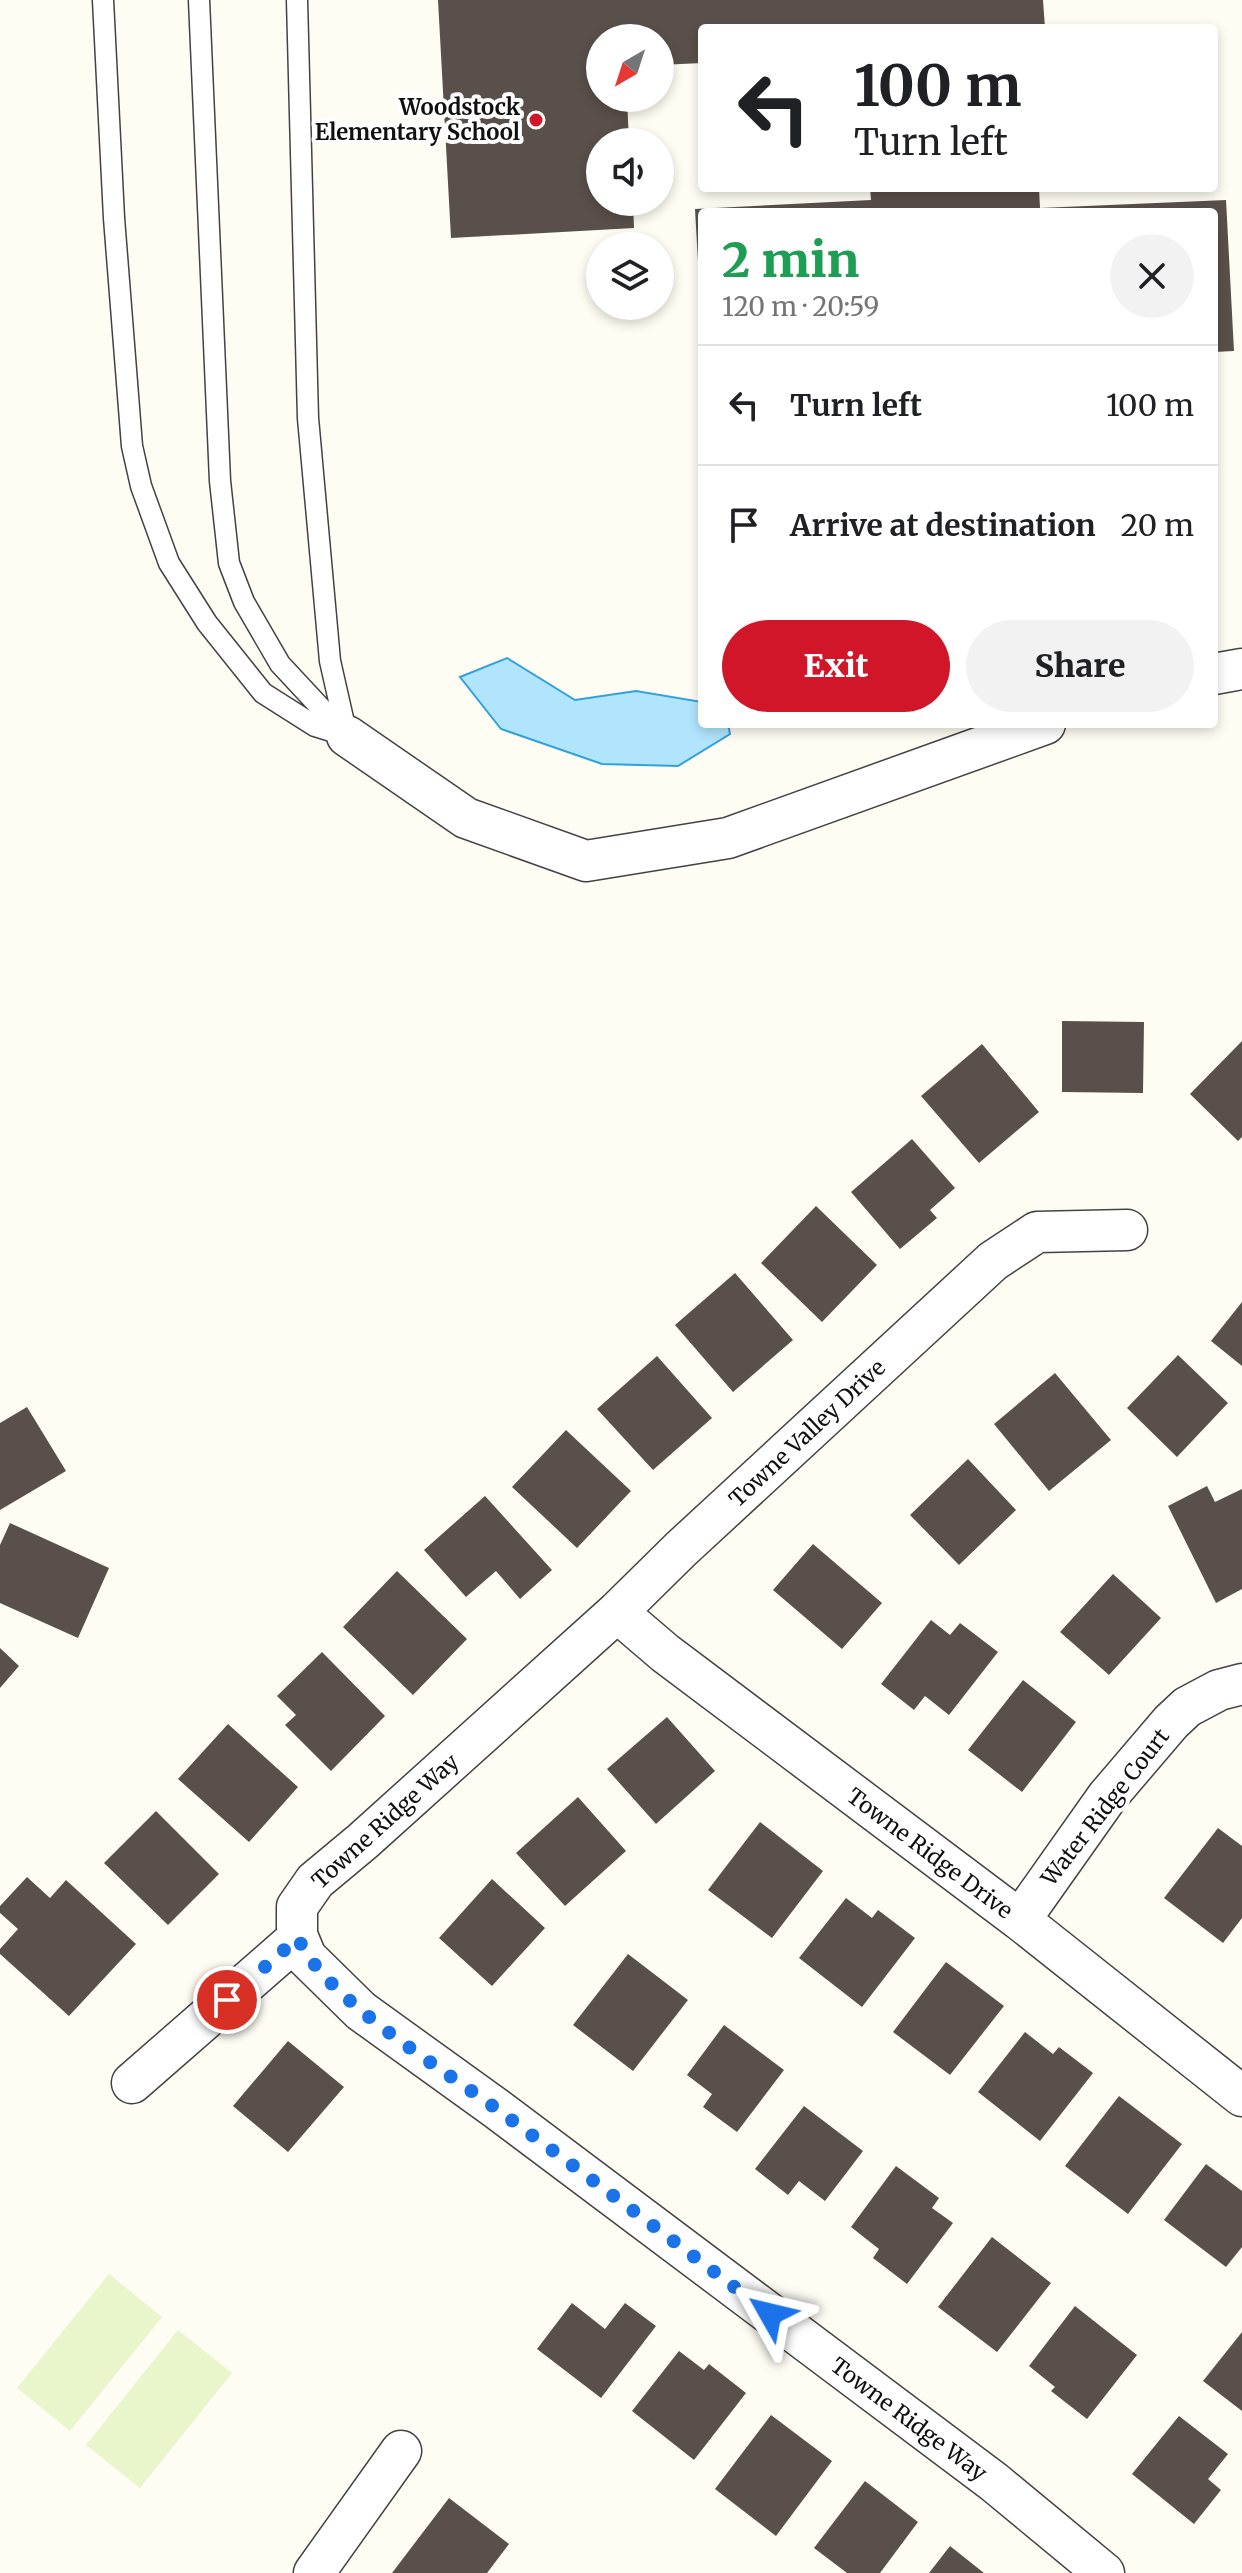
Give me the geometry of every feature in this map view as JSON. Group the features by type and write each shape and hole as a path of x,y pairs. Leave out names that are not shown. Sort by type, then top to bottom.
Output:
{"street":[{"path":"1218,673 1242,669"},
{"path":"347,736 466,818 586,861 728,838 1034,728"},
{"name":"Towne Valley Drive","path":"516,1703 993,1261 1037,1232 1127,1230"},
{"name":"Towne Ridge Drive","path":"617,1612 665,1653 1020,1920 1242,2096"},
{"name":"Water Ridge Court","path":"1020,1920 1107,1797 1171,1722 1187,1707 1219,1690 1242,1684"},
{"name":"Towne Ridge Way","path":"516,1703 315,1881 297,1907 298,1938 306,1957 361,2011 510,2118 994,2482 1104,2573"},
{"path":"132,2083 298,1938"},
{"path":"314,2573 401,2451"}],"lane":[{"path":"103,0 114,218 132,446 141,486 169,563 207,623 263,693 315,726 347,736"},
{"path":"199,0 220,481 229,563 244,602 280,664 347,736"},
{"path":"297,0 308,418 330,661 347,736"}],"green space":[{"path":"109,2274 162,2317 70,2431 17,2388"},
{"path":"178,2330 232,2373 140,2488 86,2445"}],"water":[{"path":"507,658 575,700 636,691 698,701 698,728 729,728 730,734 678,766 602,764 501,729 460,677"}],"building":[{"name":"Woodstock Elementary School","path":"438,0 1043,0 1045,24 698,24 698,63 674,64 674,24 586,24 586,112 628,112 628,128 586,128 586,216 634,216 634,228 451,238"},
{"path":"870,192 1039,192 1040,208 715,208 871,200"},
{"path":"1226,200 1234,351 1218,352 1218,208 1040,208"},
{"path":"695,209 698,209 698,261"},
{"path":"1062,1021 1144,1022 1143,1093 1062,1092"},
{"path":"1242,1041 1242,1137 1238,1141 1190,1094"},
{"path":"982,1044 1039,1112 979,1163 921,1096"},
{"path":"912,1139 955,1188 930,1210 937,1218 900,1249 851,1192"},
{"path":"816,1206 877,1265 822,1322 761,1263"},
{"path":"735,1273 793,1340 733,1392 675,1325"},
{"path":"1242,1302 1242,1366 1211,1341"},
{"path":"1178,1355 1228,1403 1177,1457 1127,1408"},
{"path":"657,1356 712,1418 653,1470 597,1409"},
{"path":"1055,1373 1111,1440 1049,1491 994,1424"},
{"path":"27,1407 66,1471 0,1510 0,1423"},
{"path":"566,1430 631,1491 577,1548 512,1487"},
{"path":"968,1459 1016,1510 959,1565 910,1515"},
{"path":"1207,1486 1215,1502 1242,1489 1242,1589 1216,1603 1168,1506"},
{"path":"485,1496 552,1570 520,1599 496,1571 466,1597 424,1550"},
{"path":"10,1523 109,1568 78,1638 0,1603 0,1545"},
{"path":"813,1544 882,1603 842,1649 773,1590"},
{"path":"397,1571 467,1639 413,1695 343,1627"},
{"path":"1113,1574 1161,1618 1109,1675 1060,1632"},
{"path":"931,1620 950,1635 960,1623 998,1652 949,1715 925,1696 914,1710 881,1684"},
{"path":"0,1648 19,1666 0,1688"},
{"path":"322,1652 385,1716 331,1771 285,1725 296,1715 277,1696"},
{"path":"1023,1680 1076,1722 1022,1792 968,1750"},
{"path":"667,1717 715,1771 656,1824 607,1769"},
{"path":"228,1724 298,1787 249,1842 178,1779"},
{"path":"578,1797 626,1851 565,1906 516,1853"},
{"path":"156,1811 219,1874 168,1925 104,1863"},
{"path":"760,1822 823,1871 772,1938 708,1890"},
{"path":"1218,1828 1242,1846 1242,1918 1223,1943 1164,1898"},
{"path":"27,1877 50,1898 66,1880 136,1944 69,2016 0,1954 0,1949 18,1929 0,1913 0,1906"},
{"path":"492,1879 545,1928 492,1986 439,1938"},
{"path":"846,1898 872,1918 878,1910 915,1938 862,2007 799,1958"},
{"path":"628,1954 688,2000 633,2071 573,2025"},
{"path":"946,1962 1004,2006 950,2075 893,2032"},
{"path":"724,2025 784,2070 737,2132 703,2107 712,2094 687,2075"},
{"path":"1025,2032 1053,2054 1059,2047 1093,2073 1040,2141 978,2092"},
{"path":"288,2041 344,2087 288,2152 233,2106"},
{"path":"1119,2096 1182,2144 1128,2214 1065,2166"},
{"path":"804,2106 863,2151 825,2201 799,2181 788,2195 755,2169"},
{"path":"1206,2164 1242,2191 1242,2247 1226,2267 1164,2220"},
{"path":"896,2166 939,2198 932,2208 953,2223 907,2284 873,2258 879,2249 851,2227"},
{"path":"992,2237 1051,2283 997,2352 938,2307"},
{"path":"572,2303 605,2329 625,2303 656,2326 601,2398 537,2349"},
{"path":"1075,2306 1137,2355 1087,2419 1051,2391 1055,2387 1029,2366"},
{"path":"1242,2332 1242,2411 1203,2381"},
{"path":"679,2351 704,2370 709,2364 746,2393 694,2460 632,2411"},
{"path":"771,2415 832,2461 776,2536 715,2489"},
{"path":"1179,2416 1228,2454 1208,2479 1221,2490 1194,2524 1132,2474"},
{"path":"865,2481 918,2522 880,2573 847,2573 814,2548"},
{"path":"449,2498 509,2544 487,2573 392,2573"},
{"path":"950,2546 984,2573 929,2573"}],"place":[{"name":"Woodstock Elementary School","path":"536,120"}],"route":[{"path":"227,2000 298,1938 306,1957 361,2011 770,2314"}]}
